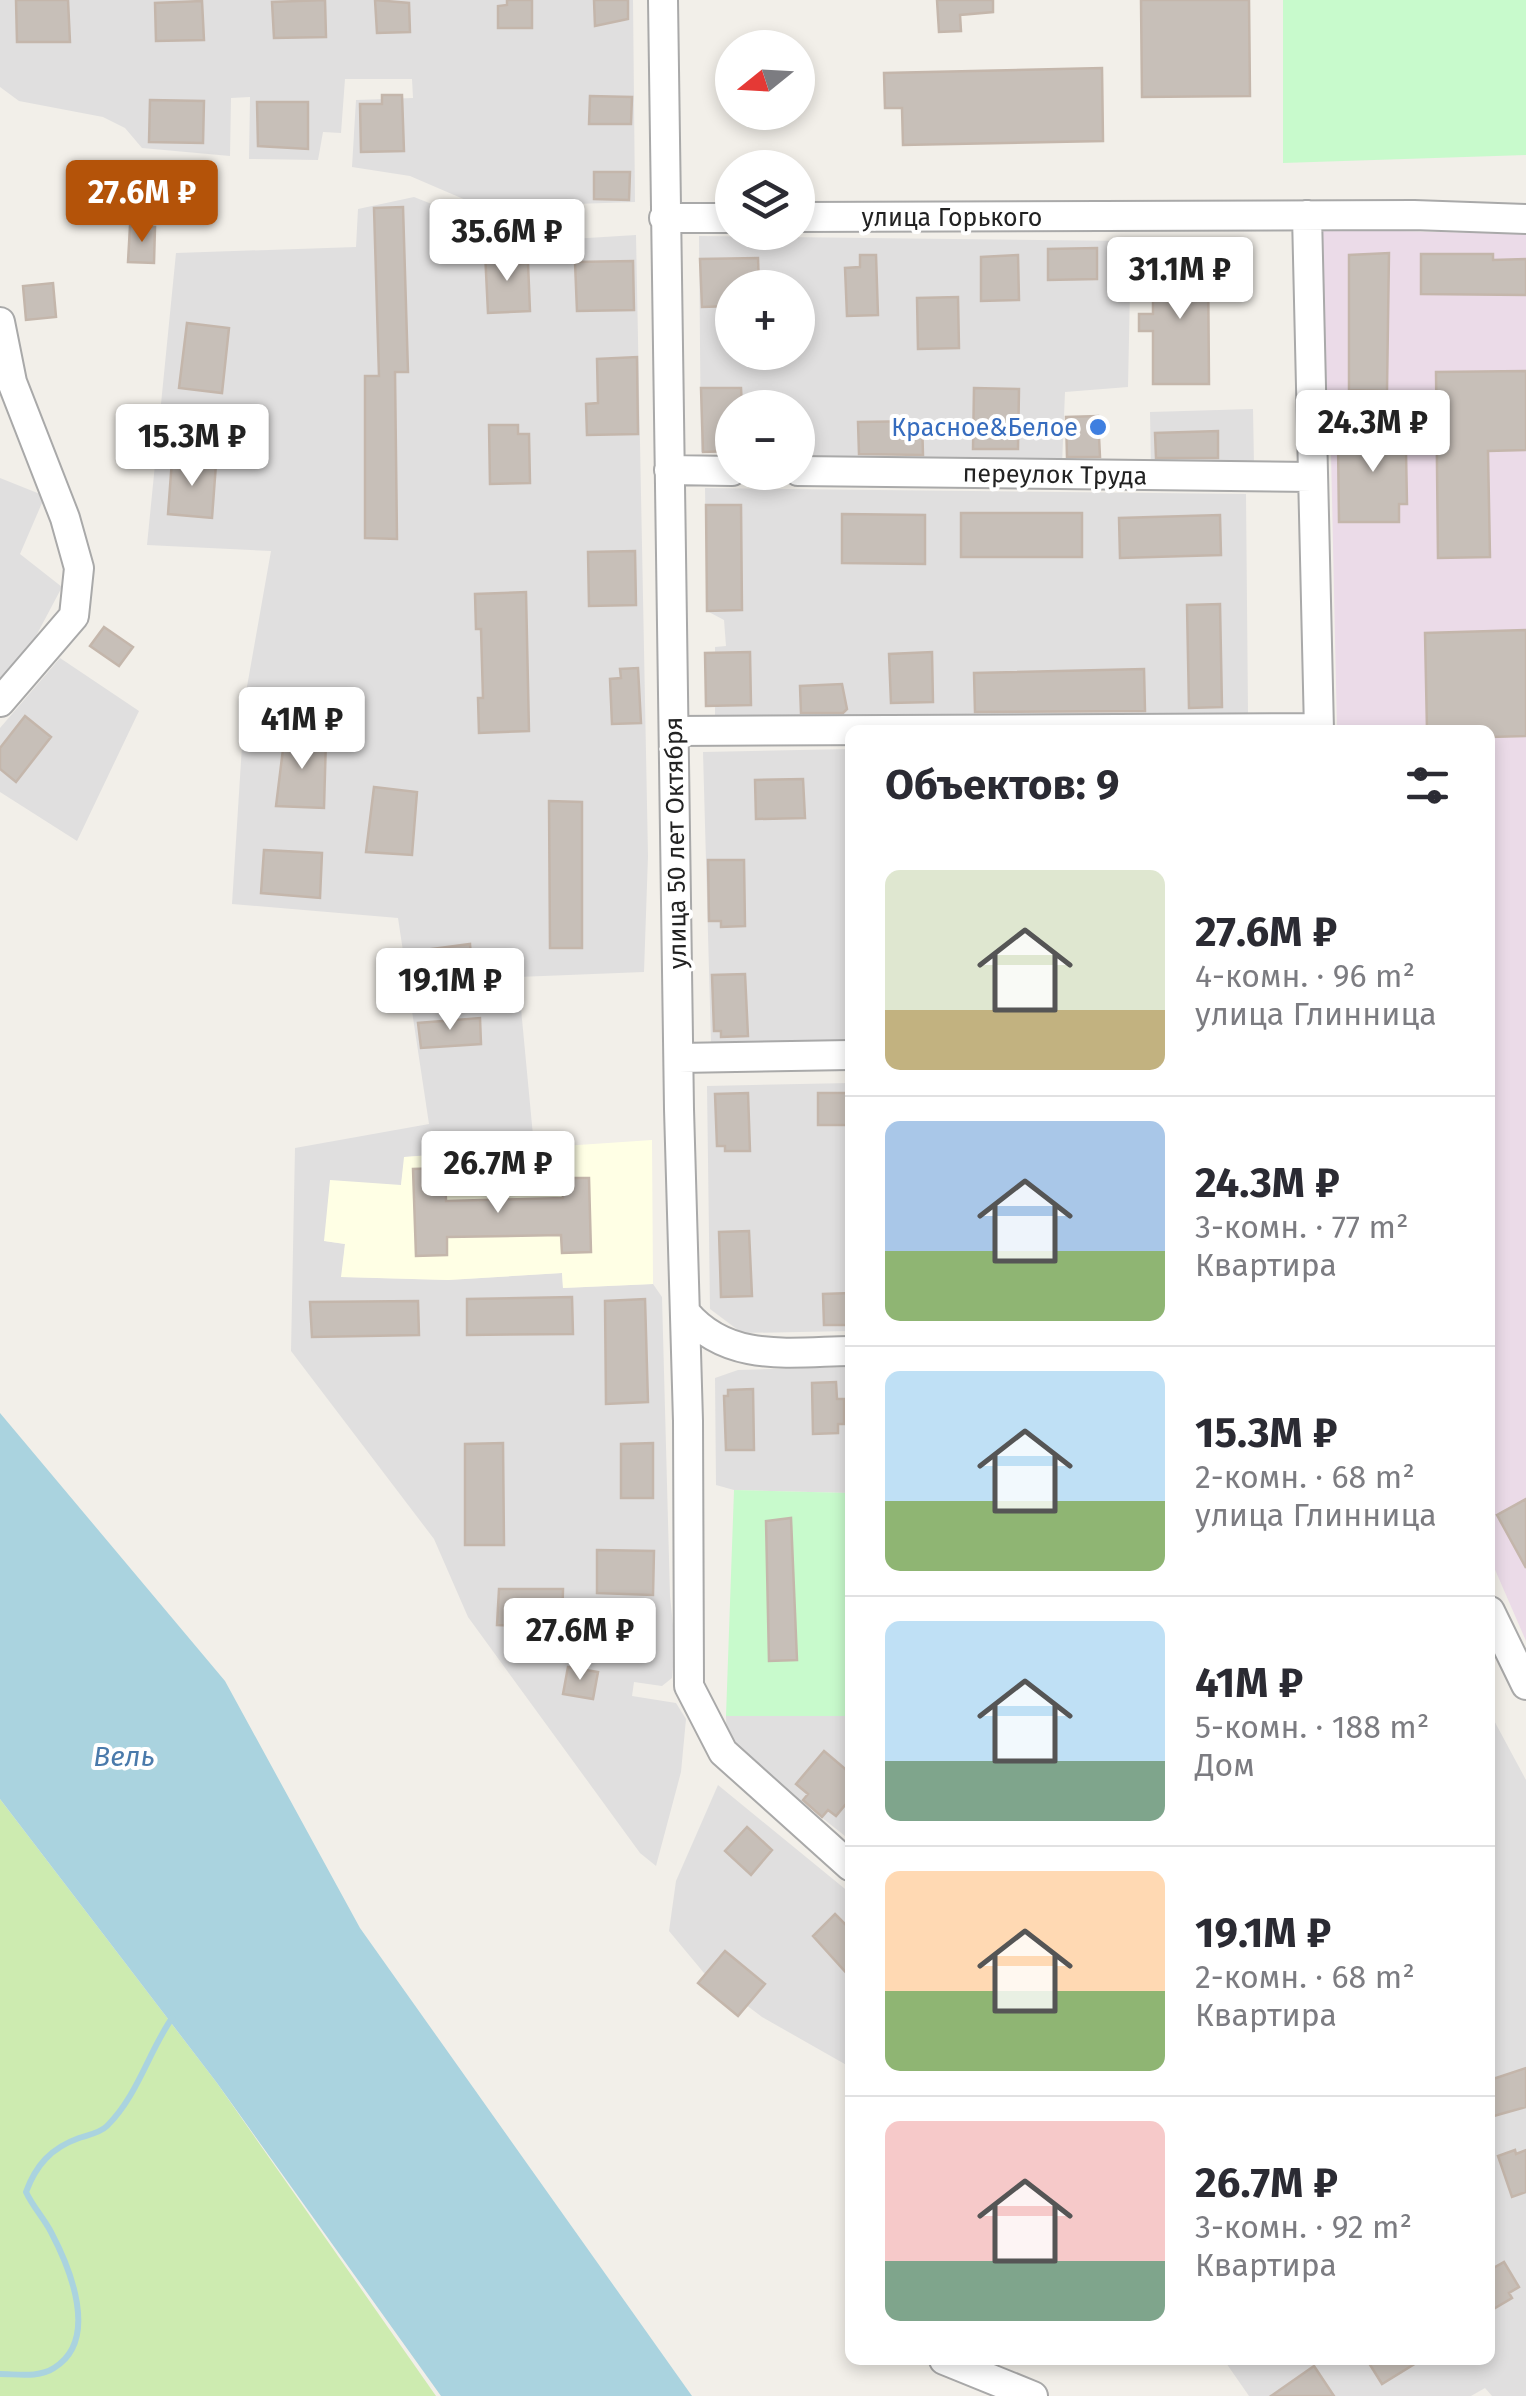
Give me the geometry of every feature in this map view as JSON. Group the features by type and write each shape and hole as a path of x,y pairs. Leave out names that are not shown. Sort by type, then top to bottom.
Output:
{"street":[{"name":"улица 50 лет Октября","path":"663,0 689,1686 722,1752 845,1862"},
{"path":"1307,215 1319,725"},
{"name":"улица Горького","path":"815,217 1526,218"},
{"path":"664,218 715,218"},
{"path":"0,322 12,382 64,518 78,568 74,616 0,702"},
{"path":"669,470 715,471"},
{"name":"переулок Труда","path":"815,472 1312,477"},
{"path":"674,731 845,730"},
{"path":"678,1058 845,1055"},
{"path":"686,1313 704,1335 750,1351 845,1350"},
{"path":"1495,1621 1526,1685"},
{"path":"956,2365 1033,2396"}],"shaded area":[{"path":"0,0 633,0 635,202 482,207 410,176 352,167 356,100 413,98 412,79 345,79 341,133 323,132 318,160 249,159 250,97 231,98 230,156 142,148 125,128 103,117 19,101 0,87"},
{"path":"414,197 503,232 555,240 636,235 648,856 644,972 518,977 534,1146 405,1157 401,1185 325,1241 345,1244 342,1277 448,1280 562,1273 563,1288 653,1284 662,1297 670,1596 675,1645 672,1678 662,1686 634,1682 632,1696 676,1703 686,1719 681,1772 656,1866 640,1853 468,1617 434,1539 291,1351 295,1148 429,1124 398,918 232,904 245,698 271,551 147,545 176,253 356,247 358,209"},
{"path":"1315,229 1526,234 1526,1641 1495,1570 1495,725 1337,725 1331,453"},
{"path":"699,236 715,236 715,250 815,250 815,237 1131,241 1128,387 1065,392 1062,464 815,457 815,390 715,390 715,452 701,452"},
{"path":"1253,409 1254,465 1151,467 1150,412"},
{"path":"0,478 45,496 20,554 62,587 19,668 0,684"},
{"path":"705,488 1246,494 1248,713 882,720 715,716 715,647 726,646 724,620 707,611"},
{"path":"60,658 139,711 77,841 0,792 0,728"},
{"path":"845,749 845,1042 711,1043 703,752"},
{"path":"845,1083 845,1331 742,1333 710,1309 707,1086"},
{"path":"652,1140 653,1284 563,1288 562,1273 448,1280 341,1277 345,1244 324,1241 330,1180 401,1185 404,1157"},
{"path":"845,1367 845,1493 734,1490 716,1485 715,1378 738,1370"},
{"path":"726,1716 845,1716 845,1836 727,1742"},
{"path":"1495,1722 1526,1780 1526,2396 1492,2396 1485,2388 1471,2396 1249,2396 1227,2365 1495,2365"},
{"path":"718,1785 845,1889 845,2064 762,2017 704,1973 669,1931 676,1881"}],"green space":[{"path":"1283,0 1526,0 1526,155 1283,163"},
{"path":"734,1490 845,1493 845,1716 726,1716"},
{"path":"0,1799 217,2083 436,2396 0,2396"}],"water":[{"name":"Вель","path":"0,1413 225,1681 360,1928 692,2396 441,2396 217,2083 0,1799"}],"building":[{"path":"16,0 68,0 70,42 17,42"},
{"path":"325,0 326,37 274,38 272,2"},
{"path":"375,0 409,3 410,32 377,33"},
{"path":"507,0 532,0 532,28 498,28 498,6 507,5"},
{"path":"594,0 628,0 628,19 595,26"},
{"path":"937,0 993,0 993,12 960,15 961,31 939,32"},
{"path":"1141,0 1249,0 1250,96 1142,97"},
{"path":"202,1 204,40 156,41 155,3"},
{"path":"1102,68 1103,141 903,145 902,108 885,108 884,73"},
{"path":"382,95 402,95 404,151 361,152 360,104 382,104"},
{"path":"590,96 632,97 631,124 589,124"},
{"path":"150,100 204,101 203,143 149,142"},
{"path":"257,102 308,102 308,149 258,146"},
{"path":"594,172 630,172 629,200 594,199"},
{"path":"403,207 408,372 395,372 397,539 365,538 365,376 379,376 374,208"},
{"path":"130,226 155,227 154,263 128,262"},
{"path":"1097,248 1097,279 1048,280 1048,249"},
{"path":"511,251 512,264 528,263 530,311 488,313 485,252"},
{"path":"1389,253 1387,391 1349,390 1349,255"},
{"path":"1421,254 1493,254 1493,260 1526,259 1526,295 1421,294"},
{"path":"860,255 876,255 878,315 847,316 845,268 860,267"},
{"path":"1018,255 1019,300 981,301 981,257"},
{"path":"758,258 758,270 715,270 715,307 702,307 700,259"},
{"path":"1153,259 1208,259 1209,384 1153,384 1153,331 1139,331 1139,314 1153,314"},
{"path":"633,261 634,310 577,311 575,262"},
{"path":"53,283 56,317 26,320 23,286"},
{"path":"958,297 959,348 918,349 917,298"},
{"path":"187,323 229,328 222,393 179,388"},
{"path":"637,357 638,434 587,435 586,404 598,403 597,359"},
{"path":"1526,371 1526,450 1488,451 1490,557 1438,558 1436,372"},
{"path":"701,388 741,388 715,390 715,452 703,452"},
{"path":"974,388 1019,389 1018,449 973,449"},
{"path":"1375,409 1397,409 1397,452 1406,452 1407,504 1399,504 1399,522 1339,522 1338,442 1375,442"},
{"path":"1098,416 1100,457 1067,457 1066,417"},
{"path":"922,421 923,455 859,454 858,422"},
{"path":"489,425 518,425 518,434 529,434 530,483 490,484"},
{"path":"1218,431 1218,458 1156,458 1155,433"},
{"path":"172,460 216,464 212,518 168,514"},
{"path":"706,505 741,505 742,610 707,611"},
{"path":"961,513 1082,513 1082,557 961,557"},
{"path":"842,514 925,515 925,564 842,563"},
{"path":"1220,515 1221,555 1120,558 1119,518"},
{"path":"635,551 636,605 589,606 588,552"},
{"path":"526,592 529,731 479,733 478,698 483,698 481,629 476,629 475,594"},
{"path":"1220,604 1222,707 1189,708 1187,605"},
{"path":"104,627 133,647 119,666 90,646"},
{"path":"1526,630 1526,736 1495,737 1495,725 1427,725 1425,633"},
{"path":"750,652 751,705 706,706 705,653"},
{"path":"932,652 933,702 891,703 889,654"},
{"path":"638,668 641,723 612,724 610,679 621,678 620,669"},
{"path":"1144,669 1145,711 975,712 974,673"},
{"path":"842,684 847,709 843,713 801,713 800,686"},
{"path":"25,716 51,737 16,782 0,769 0,748"},
{"path":"285,733 326,738 324,808 276,806"},
{"path":"803,779 805,818 756,819 755,780"},
{"path":"374,787 417,792 412,855 366,852"},
{"path":"549,801 582,802 582,948 550,948"},
{"path":"264,850 322,853 320,898 261,893"},
{"path":"708,860 744,860 745,926 721,927 721,921 709,921"},
{"path":"470,944 472,972 413,978 409,952"},
{"path":"745,974 748,1036 721,1037 721,1031 714,1031 712,975"},
{"path":"480,1018 481,1044 421,1048 418,1023"},
{"path":"748,1093 750,1151 725,1151 725,1146 717,1146 715,1094"},
{"path":"818,1093 845,1093 845,1125 818,1125"},
{"path":"445,1168 446,1201 563,1198 562,1178 589,1178 591,1252 562,1253 561,1235 447,1237 447,1255 416,1256 413,1169"},
{"path":"749,1231 752,1296 721,1297 719,1232"},
{"path":"845,1293 845,1325 824,1325 823,1294"},
{"path":"572,1297 573,1334 467,1335 467,1299"},
{"path":"645,1299 648,1402 606,1404 605,1301"},
{"path":"418,1301 419,1335 312,1337 310,1302"},
{"path":"836,1382 837,1399 844,1399 844,1424 838,1424 838,1433 813,1434 812,1383"},
{"path":"753,1389 754,1450 726,1450 724,1396 728,1396 728,1390"},
{"path":"503,1443 504,1545 465,1545 465,1444"},
{"path":"653,1443 653,1498 621,1498 621,1444"},
{"path":"1526,1499 1526,1568 1497,1515"},
{"path":"791,1518 797,1660 769,1661 766,1521"},
{"path":"597,1550 654,1551 653,1595 597,1593"},
{"path":"499,1589 563,1589 562,1627 497,1625"},
{"path":"568,1667 598,1672 593,1699 563,1694"},
{"path":"824,1751 845,1769 845,1805 836,1816 828,1810 822,1817 803,1800 808,1794 796,1784"},
{"path":"747,1827 772,1850 751,1875 725,1851"},
{"path":"835,1914 845,1924 845,1971 813,1936"},
{"path":"725,1951 765,1984 738,2016 698,1983"},
{"path":"1526,2068 1526,2107 1495,2116 1495,2078"},
{"path":"1515,2150 1516,2154 1526,2150 1526,2192 1512,2197 1498,2156"},
{"path":"1504,2262 1519,2287 1509,2293 1512,2298 1495,2308 1495,2267"},
{"path":"1370,2365 1413,2365 1382,2384"},
{"path":"1314,2366 1334,2396 1271,2396"}],"waterway":[{"path":"0,2374 48,2371 68,2356 76,2340 77,2303 72,2283 51,2232 26,2192 30,2182 53,2152 101,2130 118,2114 172,2018"}],"place":[{"name":"Красное&Белое","path":"1098,427"}]}
